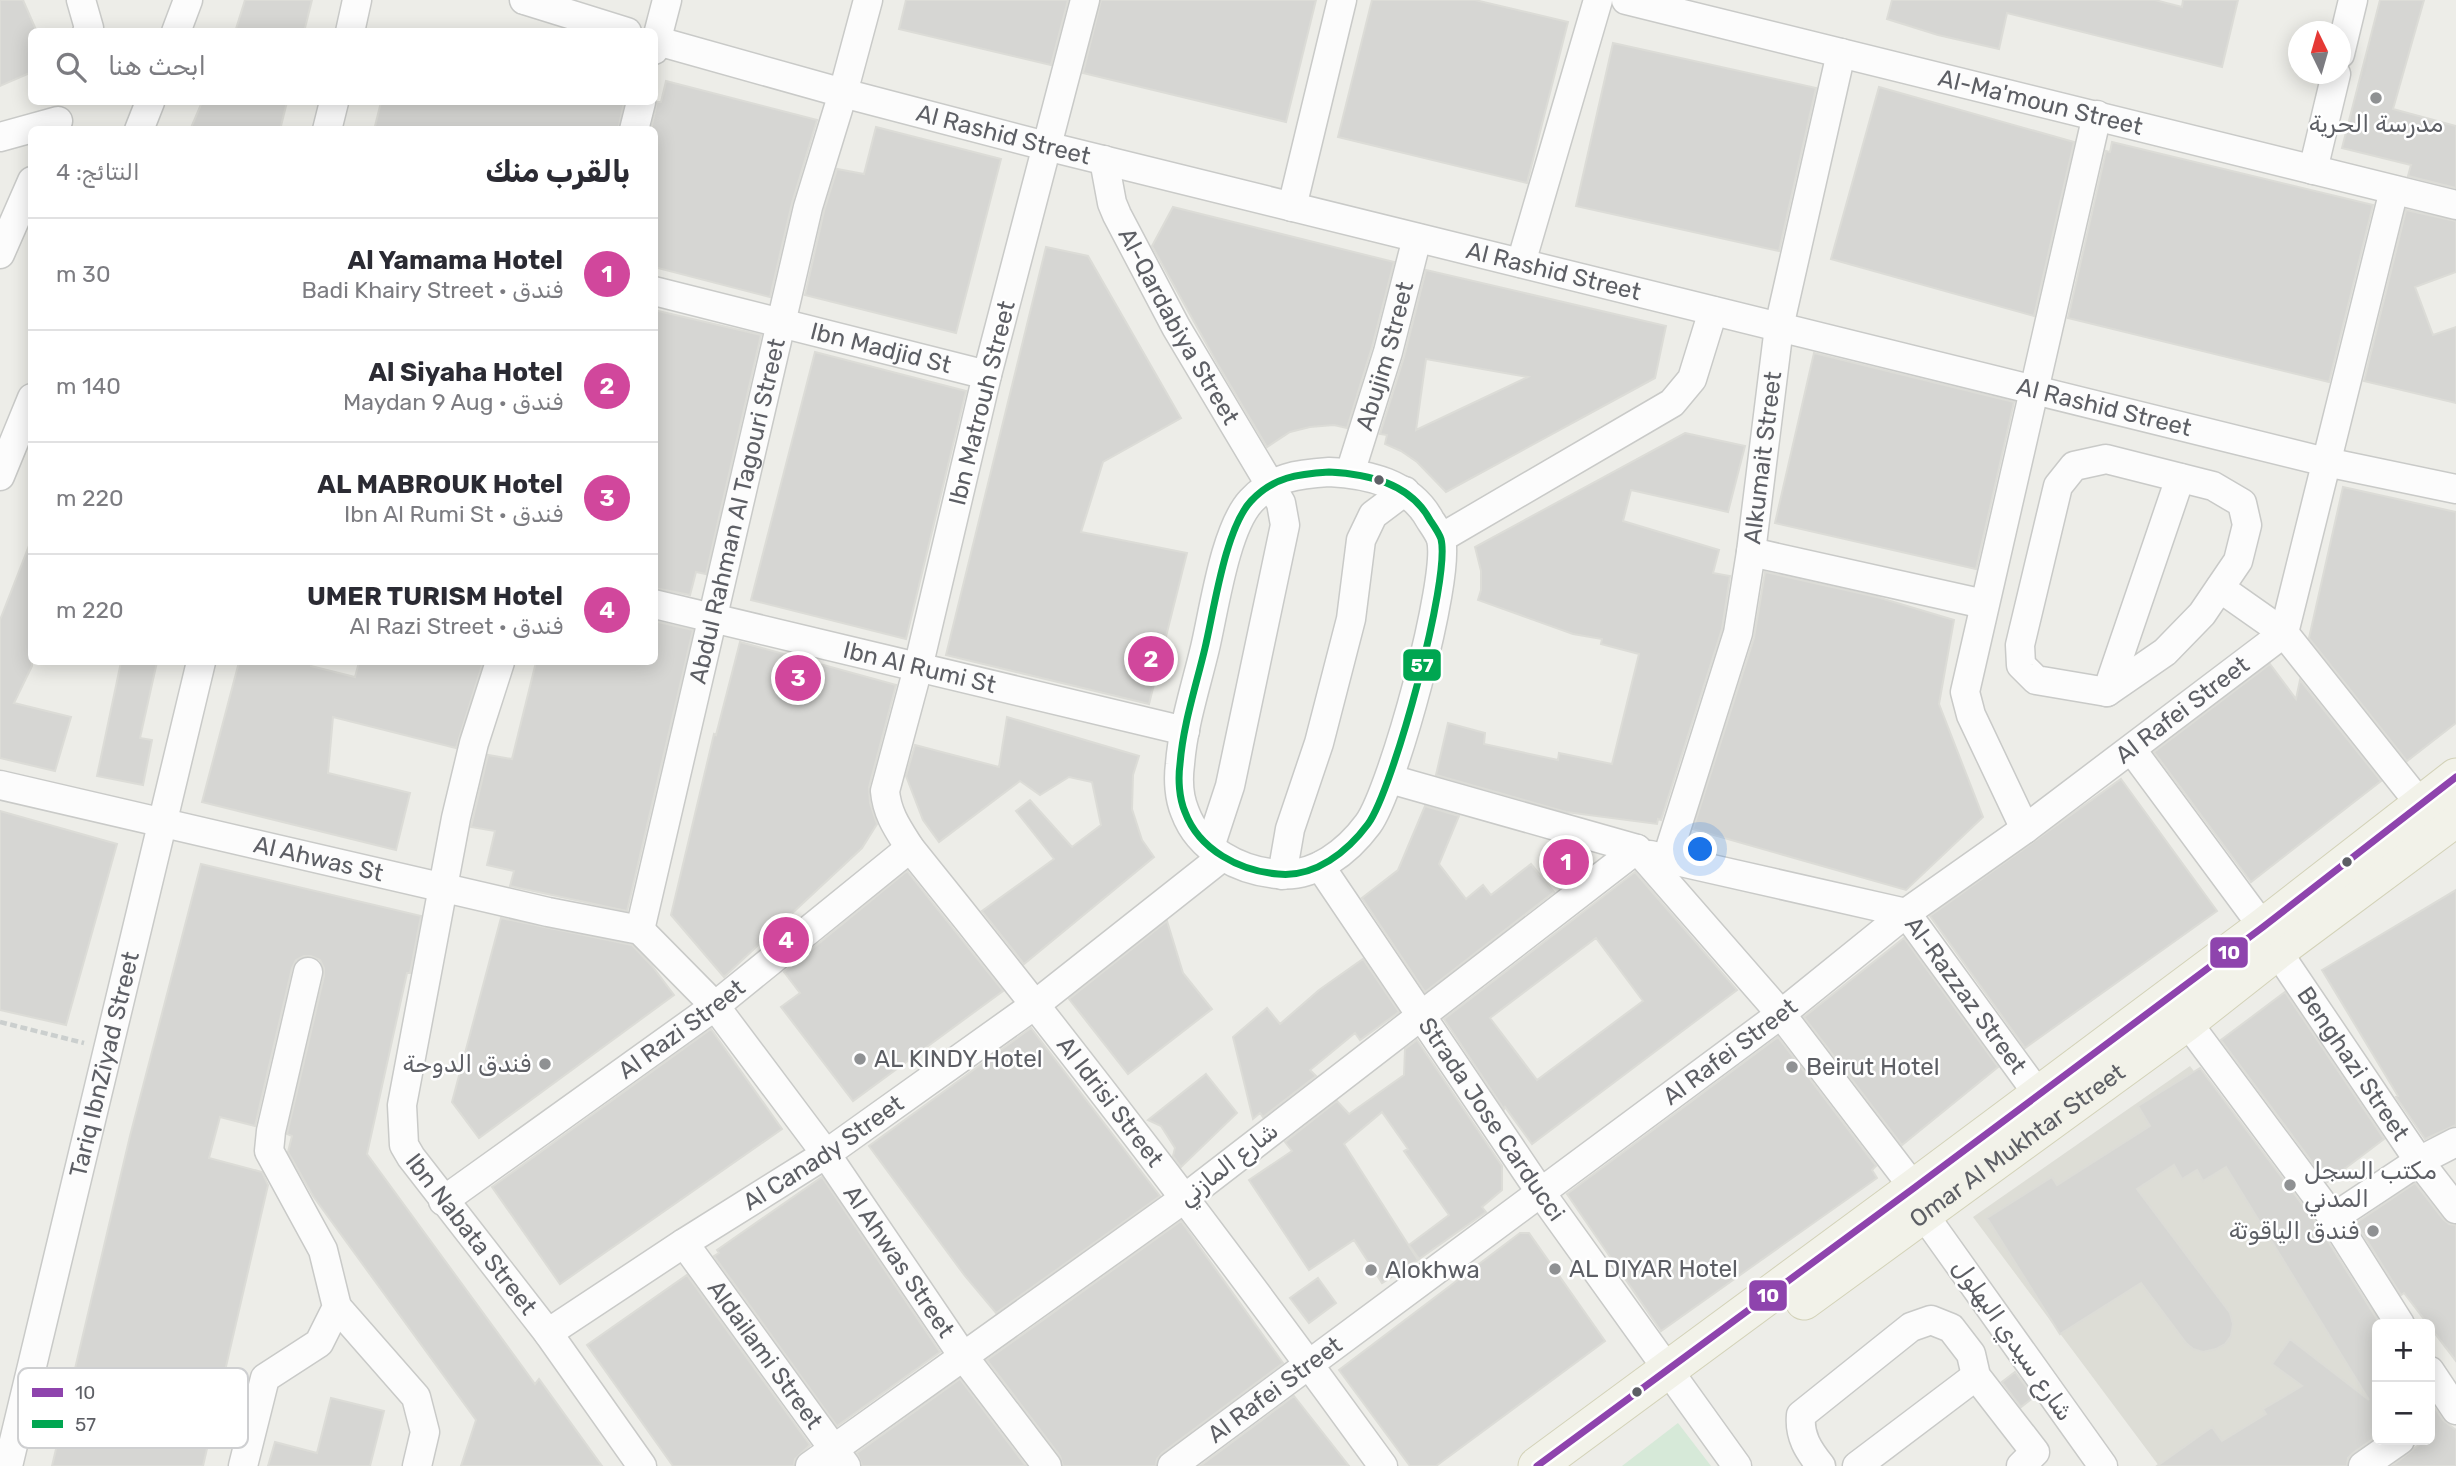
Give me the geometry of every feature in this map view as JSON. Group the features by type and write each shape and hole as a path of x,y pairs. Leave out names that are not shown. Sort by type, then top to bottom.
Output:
{"main road":[{"name":"Omar Al Mukhtar Street","path":"1537,1466 1674,1379 1919,1202 2187,1022 2270,939 2456,777"},
{"name":"Omar Al Mukhtar Street","path":"1919,1202 2039,1094 2456,818"},
{"name":"Omar Al Mukhtar Street","path":"1576,1466 1674,1379"}],"street":[{"path":"81,0 89,28"},
{"path":"178,28 188,0"},
{"path":"351,28 357,0"},
{"path":"524,0 614,28"},
{"path":"658,33 667,0"},
{"name":"Abdul Rahman Al Tagouri Street","path":"640,930 808,207 868,0"},
{"name":"Ibn Matrouh Street","path":"886,806 885,791 918,668 987,375 1085,0"},
{"path":"1292,207 1342,0"},
{"path":"1521,263 1598,0"},
{"name":"Al-Ma'moun Street","path":"1626,0 2456,205"},
{"path":"2348,21 2353,0"},
{"name":"Al Rashid Street","path":"658,45 1046,146 2032,390 2326,462 2456,489"},
{"name":"Alkumait Street","path":"1648,853 1738,633 1751,552 1779,327 1841,53"},
{"path":"2313,170 2334,84"},
{"path":"141,126 149,105"},
{"path":"328,126 333,105"},
{"path":"635,126 640,105"},
{"path":"2025,829 1971,715 1965,692 2097,115"},
{"path":"32,126 59,117"},
{"path":"0,137 28,128"},
{"name":"Al-Qardabiya Street","path":"1104,160 1112,203 1117,215 1176,327 1281,503 1284,525 1280,553 1216,852"},
{"path":"0,254 28,190"},
{"path":"2284,633 2394,190"},
{"name":"Abujim Street","path":"1350,473 1388,352 1418,238"},
{"name":"Ibn Madjid St","path":"658,292 987,375"},
{"path":"1441,538 1672,403 1692,379 1713,311"},
{"path":"0,476 21,453 28,418"},
{"path":"2106,459 2213,486 2242,503 2247,525 2238,561 2220,588 2202,614 2165,652 2106,692 2036,680 2021,665 2020,645 2058,486 2074,466 2106,459"},
{"path":"1350,473 1384,481 1405,491 1424,509 1441,538 1442,568 1438,592 1417,682 1390,779 1370,822 1342,852 1306,872 1282,875 1247,868 1216,852 1185,812 1180,788 1179,766 1185,731 1228,549 1242,511 1269,484 1301,474 1350,473"},
{"path":"2106,692 2180,478"},
{"path":"1282,875 1290,829 1319,743 1351,619 1361,540 1373,515 1405,491"},
{"path":"1751,552 1984,604"},
{"path":"2220,588 2284,633 2421,805"},
{"name":"Ibn Al Rumi St","path":"658,605 1185,731"},
{"name":"Al Rafei Street","path":"1172,1466 1781,1014 1906,913 2132,750 2284,633"},
{"name":"Tariq IbnZiyad Street","path":"32,1368 200,665"},
{"name":"Ibn Nabata Street","path":"498,665 456,818 402,1105 404,1145 443,1201 548,1333 642,1466"},
{"name":"Benghazi Street","path":"2132,750 2270,939 2419,1161 2456,1209"},
{"name":"Al-Razzaz Street","path":"1390,779 1648,853 1906,913 2039,1094"},
{"name":"Al Ahwas St","path":"0,785 548,912 640,930"},
{"name":"Al Idrisi Street","path":"886,806 910,848 1036,1004 1185,1198 1383,1466"},
{"name":"Al Razi Street","path":"443,1201 715,1006 910,848"},
{"name":"Al Canady Street","path":"548,1333 826,1154 1036,1004 1216,852"},
{"name":"شارع سيدي البهلول","path":"1648,853 1781,1014 1919,1202 2094,1463"},
{"name":"شارع المازني","path":"810,1466 839,1457 963,1356 1185,1198 1420,1015 1648,853"},
{"name":"Strada Jose Carducci","path":"1320,866 1541,1193 1737,1466"},
{"name":"Al Ahwas Street","path":"640,930 715,1006 826,1154 963,1356 1046,1466"},
{"path":"308,972 271,1131 270,1151 323,1250 337,1307 416,1397 425,1432 417,1466"},
{"path":"2187,1022 2333,1217 2397,1319"},
{"path":"2333,1217 2419,1161 2456,1142"},
{"name":"Aldailami Street","path":"684,1243 839,1457"},
{"path":"248,1446 265,1378 319,1343 337,1307"},
{"path":"1821,1466 1800,1431 1801,1415 1911,1327 1931,1320 1951,1328 1971,1354 1976,1376 2035,1452 2021,1466"},
{"path":"1857,1466 1976,1376"},
{"path":"2435,1381 2448,1408"},
{"name":"Tariq IbnZiyad Street","path":"8,1466 18,1424"},
{"path":"2363,1466 2393,1445"},
{"path":"243,1466 248,1448"}],"path":[{"path":"0,1022 108,1049"}],"shaded area":[{"path":"2190,1066 2380,1319 2372,1319 2372,1437 2332,1466 2159,1466 1973,1217"}],"green space":[{"path":"1678,1423 1711,1466 1622,1466"}],"building":[{"path":"0,0 23,0 35,28 28,28 28,74 0,86"},
{"path":"245,0 312,0 305,28 236,28"},
{"path":"906,0 1068,0 1051,65 899,29"},
{"path":"1101,0 1316,0 1286,122 1083,73"},
{"path":"1372,0 1475,0 1568,22 1527,183 1338,137"},
{"path":"1892,0 2155,0 2182,7 2183,0 2238,0 2222,67 2007,13 1999,49 1938,35 1887,19"},
{"name":"مدرسة الحرية","path":"2380,0 2424,0 2393,109 2456,126 2456,188 2408,176 2411,165 2342,148"},
{"path":"1613,43 1816,88 1779,251 1576,206"},
{"path":"666,81 817,120 792,203 770,297 658,268 658,126 652,126 656,105 661,102"},
{"path":"1879,87 2074,142 2034,316 1831,259"},
{"path":"201,105 286,105 281,126 192,126"},
{"path":"380,105 623,105 619,126 375,126"},
{"path":"876,127 1001,159 956,333 805,295 824,211 837,169 864,174"},
{"path":"2112,142 2373,205 2329,382 2068,318 2106,151 2110,152"},
{"path":"1173,207 1394,262 1347,428 1334,425 1310,427 1290,432 1267,447 1152,246"},
{"path":"2406,210 2456,221 2456,272 2415,287 2433,335 2456,327 2456,403 2364,381"},
{"path":"1046,247 1088,256 1181,418 1103,462 1081,532 1187,553 1149,704 946,655"},
{"path":"1426,270 1666,326 1655,378 1446,492 1417,462 1385,444 1387,435 1380,434 1404,357","holes":["1426,359 1528,377 1416,430"]},
{"path":"658,311 761,335 706,574 696,572 690,595 658,589"},
{"path":"815,352 966,391 906,639 751,600"},
{"path":"1814,353 2014,402 1976,569 1775,523"},
{"path":"1685,433 1745,446 1728,512 1631,490 1623,521 1719,550 1713,573 1730,576 1722,629 1661,820 1658,819 1657,824 1566,812 1436,775 1448,723 1485,733 1484,744 1558,760 1559,753 1612,764 1639,654 1601,644 1602,639 1573,634 1478,600 1481,571 1475,547"},
{"path":"2343,487 2456,512 2456,723 2407,761 2309,638"},
{"path":"28,548 28,665 32,666 14,703 71,717 55,771 0,758 0,620"},
{"path":"1765,572 1877,597 1954,620 1939,704 1983,817 1906,890 1693,829 1754,638"},
{"path":"658,622 693,630 627,911 510,886 514,871 487,865 495,831 471,827 488,755 512,759 535,665 658,665"},
{"path":"740,642 896,685 869,787 870,803 877,824 862,848 724,977 671,915 714,734 716,735"},
{"path":"2270,664 2296,699 2300,680 2381,781 2251,882 2154,752"},
{"path":"120,665 156,665 140,738 152,740 143,785 97,776"},
{"path":"238,665 312,665 355,677 358,665 482,665 456,748 333,717 328,773 410,793 396,850 202,802"},
{"path":"1007,717 1139,756 1133,775 1132,809 1142,840 1154,857 1024,964 982,911 1054,859 1016,811 1030,800 1072,847 1101,825 1092,782 1069,777 1040,795 1020,781 939,842 923,820 906,776 915,745 999,767"},
{"path":"2121,779 2217,911 2025,1048 1930,916"},
{"path":"1425,806 1459,816 1439,864 1466,899 1483,885 1491,895 1531,864 1554,892 1425,992 1362,898 1398,870"},
{"path":"0,811 117,844 66,1025 0,1010"},
{"path":"201,864 421,916 367,1154 535,1384 539,1379 602,1466 461,1466 476,1420 313,1196 288,1152 292,1136 287,1134 324,976 320,960 304,956 296,960 292,968 255,1126 220,1117 209,1158 262,1172 268,1185 226,1368 75,1368 130,1136"},
{"path":"907,871 1003,991 853,1101 781,1007 800,993 784,972"},
{"path":"1635,872 1737,990 1532,1144 1505,1107 1504,1109 1444,1019","holes":["1596,938 1643,1001 1537,1080 1490,1018"]},
{"path":"2456,890 2456,1125 2425,1139 2396,1097 2398,1096 2322,970"},
{"path":"501,918 632,945 674,995 479,1138 452,1102"},
{"path":"1167,921 1183,973 1212,1009 1128,1074 1069,999"},
{"path":"1904,938 1998,1067 1902,1145 1804,1017"},
{"path":"1363,959 1399,1012 1360,1040 1355,1033 1310,1070 1316,1076 1263,1117 1260,1113 1253,1119 1233,1037 1267,1008 1280,1024 1319,990"},
{"path":"2285,992 2384,1139 2327,1182 2221,1040"},
{"path":"1031,1028 1160,1196 996,1313 965,1276 869,1146"},
{"path":"711,1029 782,1129 560,1284 492,1187"},
{"path":"1778,1037 1876,1166 1872,1170 1877,1178 1661,1331 1567,1194"},
{"path":"1417,1040 1502,1166 1502,1190 1482,1207 1486,1212 1419,1259 1409,1245 1449,1215 1404,1151 1408,1149 1382,1112 1344,1144 1418,1260 1382,1283 1354,1240 1309,1270 1249,1180 1292,1151 1285,1142 1337,1101 1349,1114 1404,1075 1405,1049"},
{"path":"2200,1068 2319,1227 2377,1319 2372,1319 2372,1440 2348,1458 2347,1466 2157,1466 2212,1427 2222,1441 2266,1414 2263,1409 2302,1386 2272,1364 2290,1339 2369,1400 2226,1167 2203,1181 2197,1170 2182,1179 2174,1165 2137,1189 2230,1313 2233,1324 2231,1336 2225,1344 2203,1352 2186,1343 2141,1283 2060,1334 1987,1218 2052,1177 2057,1185 2150,1126 2138,1106"},
{"path":"1206,1074 1237,1113 1181,1167 1173,1156 1175,1148 1161,1126 1148,1120"},
{"path":"822,1177 940,1352 837,1426 714,1256 719,1253 717,1250"},
{"path":"2415,1183 2443,1219 2456,1225 2456,1361 2435,1334 2435,1319 2424,1319 2404,1293 2401,1295 2356,1223"},
{"path":"1181,1221 1283,1363 1162,1453 1156,1466 1063,1466 1060,1456 987,1360"},
{"path":"1520,1233 1529,1233 1605,1341 1436,1466 1410,1466 1339,1370"},
{"path":"687,1275 810,1445 795,1459 794,1466 673,1466 587,1345"},
{"path":"1318,1278 1336,1303 1309,1323 1290,1298"},
{"path":"2015,1372 2034,1397 2021,1407 2002,1382"},
{"path":"960,1379 1026,1466 862,1466 857,1453"},
{"path":"1294,1396 1349,1466 1200,1466"},
{"path":"331,1398 384,1411 370,1466 268,1466 275,1442 317,1453"},
{"path":"2435,1408 2443,1420 2456,1430 2456,1466 2392,1466 2419,1445 2435,1445"},
{"path":"56,1448 207,1448 203,1466 52,1466"}],"transit line":[{"name":"57","path":"1329,472 1358,475 1387,483 1400,489 1422,507 1441,539 1442,561 1437,595 1405,729 1379,804 1368,824 1351,844 1317,867 1292,874 1264,872 1222,856 1211,848 1191,825 1183,807 1180,788 1179,770 1184,735 1227,550 1242,514 1259,493 1277,482 1296,476 1329,472"},
{"name":"10","path":"1537,1466 2263,927 2456,777"}],"place":[{"name":"مدرسة الحرية","path":"2376,98"},
{"name":"Al Siyaha Hotel","path":"1151,659"},
{"name":"AL MABROUK Hotel","path":"798,678"},
{"name":"Al Yamama Hotel","path":"1566,862"},
{"name":"UMER TURISM Hotel","path":"786,940"},
{"name":"AL KINDY Hotel","path":"860,1059"},
{"name":"فندق الدوحة","path":"545,1064"},
{"name":"Beirut Hotel","path":"1792,1067"},
{"name":"مكتب السجل المدني","path":"2290,1185"},
{"name":"فندق الياقوتة","path":"2373,1231"},
{"name":"AL DIYAR Hotel","path":"1555,1269"},
{"name":"Alokhwa","path":"1371,1270"}]}
